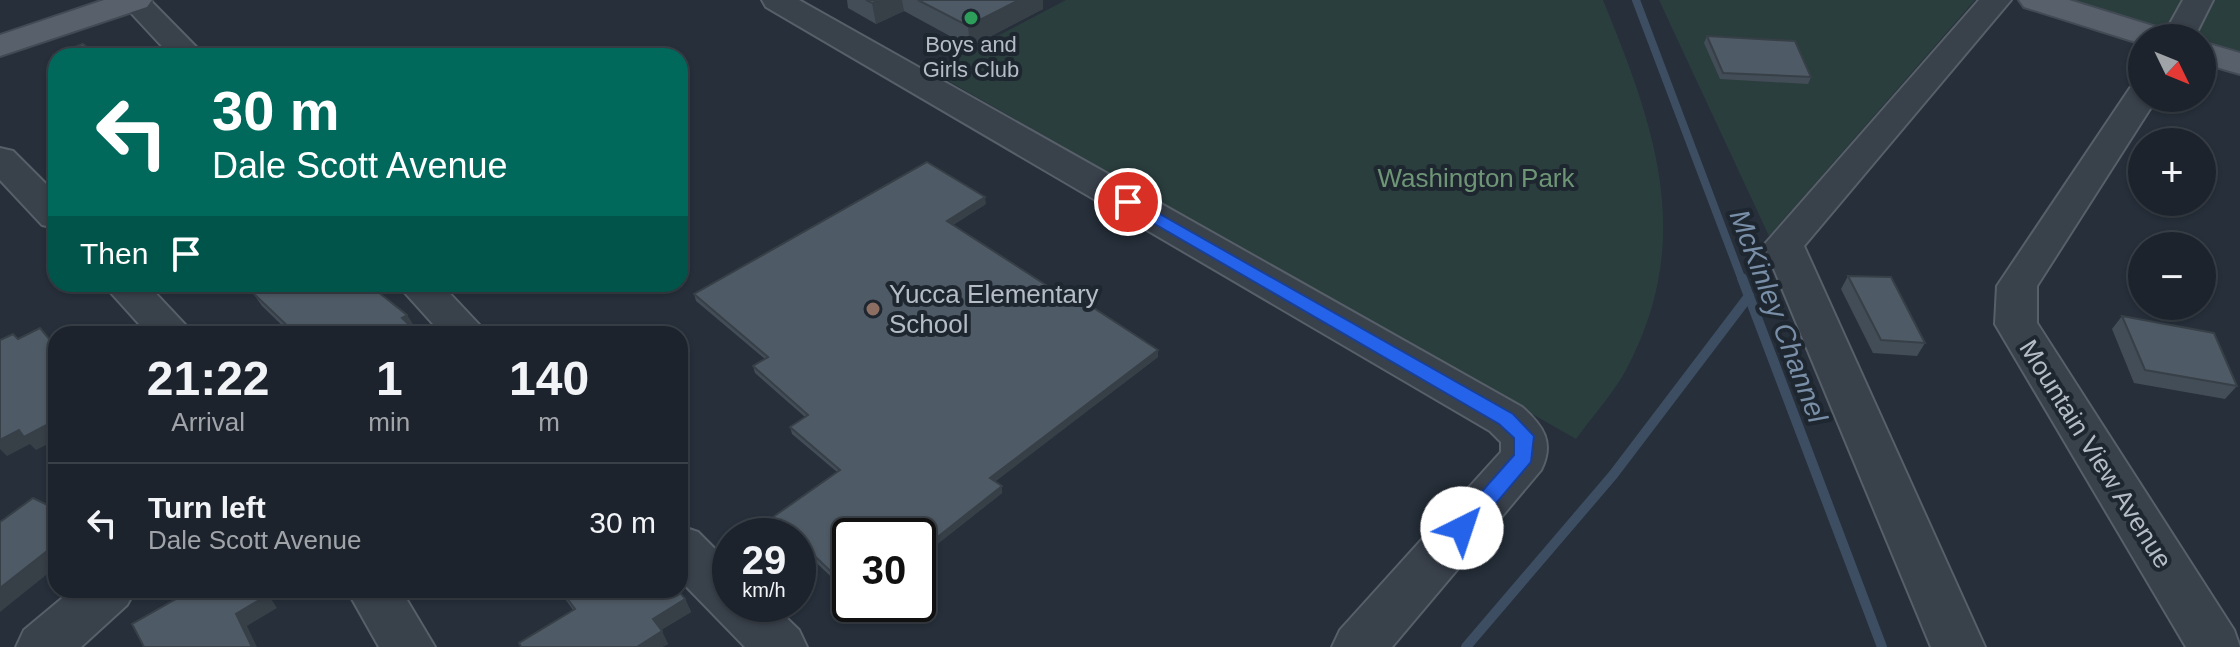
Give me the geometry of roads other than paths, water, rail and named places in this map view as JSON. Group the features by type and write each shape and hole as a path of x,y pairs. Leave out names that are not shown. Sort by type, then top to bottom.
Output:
{"main road":[{"path":"0,23 71,0"},
{"path":"0,46 135,0"},
{"path":"2035,0 2128,29"},
{"path":"2216,56 2240,64"}],"street":[{"path":"135,0 181,48"},
{"path":"777,0 1506,419 1524,436 1524,457 1359,647"},
{"path":"1958,647 1784,245 1996,0"},
{"path":"2185,24 2198,0"},
{"name":"Mountain View Avenue","path":"2131,112 2017,286 2016,324 2215,647"},
{"path":"0,159 48,208"},
{"path":"131,292 165,326"},
{"path":"425,292 459,326"},
{"path":"688,555 712,579"},
{"path":"43,647 100,598"},
{"path":"378,598 408,647"},
{"path":"755,622 780,647"}],"waterway":[{"name":"McKinley Channel","path":"1636,0 1742,280"},
{"name":"McKinley Channel","path":"1742,278 1749,296"},
{"path":"1466,647 1613,475 1749,296"},
{"name":"McKinley Channel","path":"1749,296 1882,647"}],"place":[{"name":"Boys and Girls Club","path":"971,18"},
{"name":"Yucca Elementary School","path":"873,309"}],"park label":[{"name":"Washington Park","path":"1476,178"}]}
